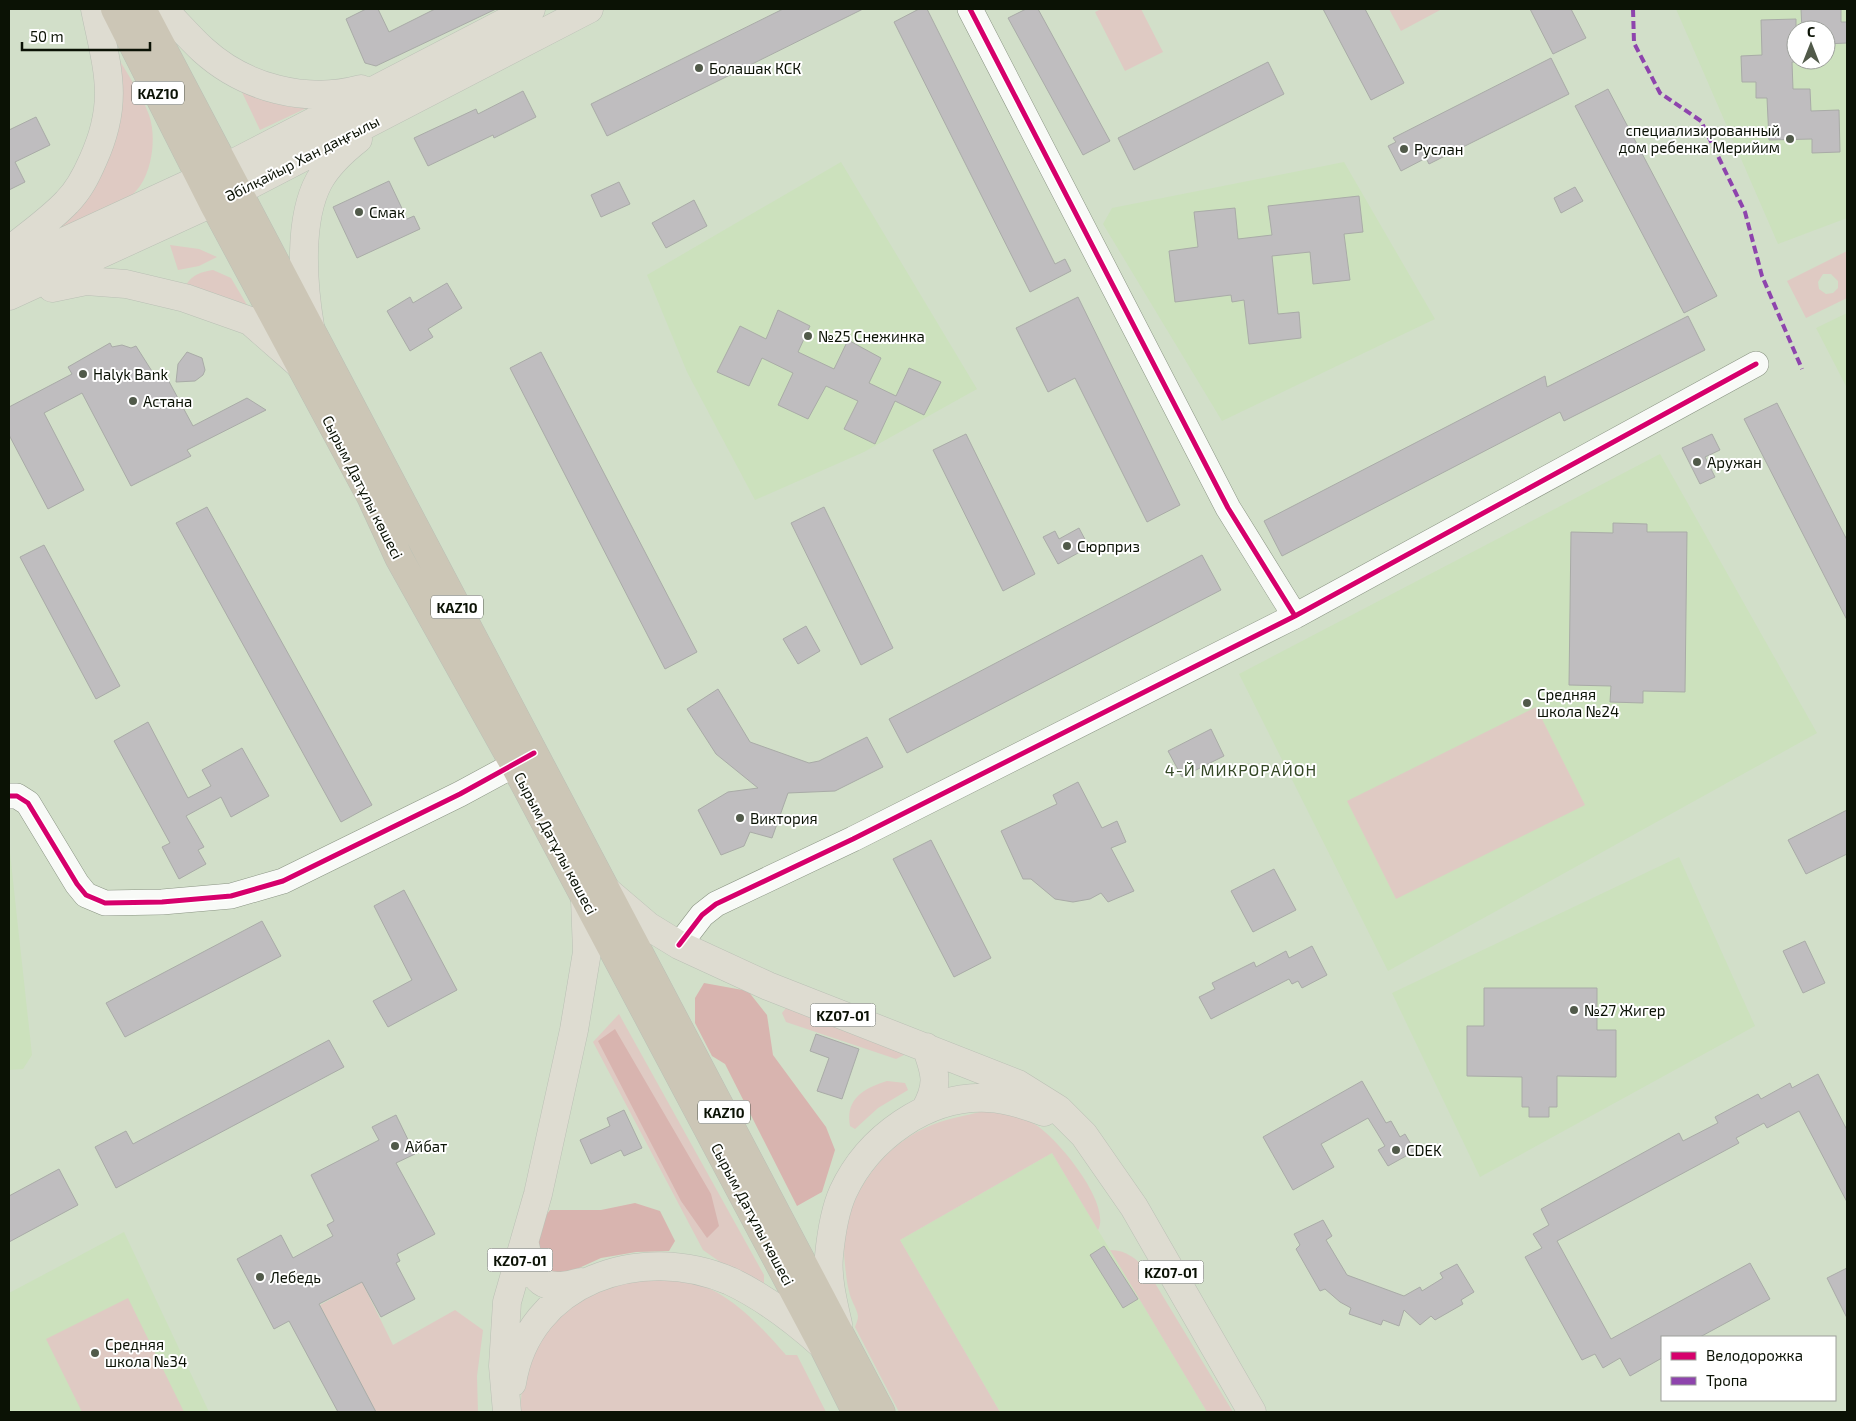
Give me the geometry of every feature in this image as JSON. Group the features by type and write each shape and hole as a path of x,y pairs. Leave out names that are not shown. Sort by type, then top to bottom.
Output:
{"highway":[{"name":"Сырым Датұлы көшесі","path":"115,9 213,203 371,497 400,558 524,759"},
{"name":"Сырым Датұлы көшесі","path":"142,9 310,327 524,759 595,894 832,1342 881,1412"},
{"name":"Сырым Датұлы көшесі","path":"832,1342 856,1412"}],"main road":[{"path":"9,251 67,203 82,184 100,146 108,117 110,84 107,60 95,9"},
{"path":"163,9 204,51 237,73 262,84 292,94 318,96 352,91 402,91"},
{"name":"Әбілқайыр Хан даңғылы","path":"402,91 531,9"},
{"name":"Әбілқайыр Хан даңғылы","path":"10,296 213,203 232,179 402,91 589,9"},
{"path":"310,327 305,293 304,253 308,220 319,182 332,163 402,91"},
{"name":"Әбілқайыр Хан даңғылы","path":"9,267 202,178 232,179"},
{"path":"10,296 86,281 126,284 185,298 250,321 300,366"},
{"name":"KZ07-01","path":"507,1412 503,1366 507,1302 525,1245 558,1111 587,952 595,894 679,945 768,986 1018,1084 1058,1109 1084,1135 1134,1207 1252,1412"},
{"path":"925,1110 932,1096 936,1081 935,1071 926,1047"},
{"name":"KZ07-01","path":"832,1342 832,1296 829,1258 835,1216 843,1192 860,1163 877,1144 899,1125 925,1110 957,1100 988,1098 1016,1102 1045,1112 1084,1135"},
{"path":"525,1245 530,1269 538,1281 561,1286 620,1271 648,1267 697,1272 729,1281 832,1342"},
{"path":"511,1412 512,1381 525,1341 539,1318 558,1299 586,1280"}],"street":[{"path":"970,9 1228,508 1295,616"},
{"path":"679,945 702,915 716,904 854,839 1295,616 1756,364"},
{"path":"9,796 17,796 28,803 77,884 86,895 105,903 162,902 232,896 284,881 460,794 524,759"}],"shaded area":[{"path":"1101,9 1141,9 1163,52 1125,71 1095,12"},
{"path":"1389,9 1442,9 1401,31"},
{"name":"специализированный дом ребенка Мерийим","path":"1676,9 1847,9 1847,218 1778,244"},
{"path":"113,48 142,98 149,115 153,144 146,175 136,191 116,206 25,249 71,209"},
{"path":"239,86 313,105 260,130"},
{"name":"№25 Снежинка","path":"841,162 977,389 864,452 755,500 687,372 647,275"},
{"path":"1344,162 1435,319 1222,421 1103,224 1112,208"},
{"path":"170,245 199,249 217,257 199,266 178,270"},
{"path":"1847,251 1847,298 1806,318 1787,281","holes":["1823,274 1831,274 1838,281 1838,288 1833,293 1826,294 1819,289 1818,282"]},
{"path":"213,270 231,278 253,315 186,285 191,278 198,274"},
{"path":"1847,313 1847,388 1816,328"},
{"name":"Средняя школа №24","path":"1660,454 1817,733 1388,971 1239,674"},
{"path":"1536,707 1585,805 1396,899 1347,801"},
{"path":"9,844 32,1055 23,1069 9,1070"},
{"name":"№27 Жигер","path":"1679,857 1755,1026 1480,1177 1392,993"},
{"path":"704,983 748,991 767,1015 773,1055 826,1127 835,1150 822,1192 797,1206 725,1064 712,1056 695,1023 695,998"},
{"path":"786,1008 902,1047 904,1055 896,1059 786,1022 782,1013"},
{"path":"619,1014 764,1275 764,1284 756,1287 703,1250 593,1042"},
{"path":"615,1029 711,1194 719,1226 707,1238 681,1201 598,1041"},
{"path":"887,1081 905,1083 908,1090 878,1108 855,1129 850,1126 850,1109 853,1102 864,1091"},
{"path":"984,1111 1018,1116 1046,1132 1069,1158 1090,1189 1097,1205 1100,1219 1098,1230 1052,1153 900,1240 1000,1412 899,1412 855,1327 858,1316 849,1291 845,1265 844,1244 848,1223 854,1203 864,1184 876,1166 890,1151 907,1138 932,1125"},
{"path":"1052,1153 1207,1412 1000,1412 900,1240"},
{"path":"635,1203 660,1211 675,1241 669,1251 636,1252 601,1258 557,1278 543,1271 536,1255 538,1226 550,1210 601,1210"},
{"name":"Средняя школа №34","path":"124,1232 209,1412 9,1412 9,1293"},
{"path":"1110,1250 1126,1253 1147,1270 1233,1412 1207,1412"},
{"path":"638,1279 669,1279 690,1282 707,1287 722,1295 750,1317 786,1355 797,1355 826,1412 520,1412 523,1376 533,1344 574,1304 600,1289"},
{"path":"362,1282 393,1345 455,1310 483,1330 477,1376 478,1412 376,1412 320,1305"},
{"path":"128,1298 184,1412 82,1412 46,1339"}],"building":[{"path":"366,9 378,9 389,32 435,9 496,9 376,66 365,63 346,19"},
{"path":"783,9 863,9 607,136 591,104"},
{"path":"919,9 927,9 1055,264 1065,259 1071,271 1030,292 894,22"},
{"path":"1026,9 1038,9 1110,141 1083,155 1008,18"},
{"path":"1323,9 1365,9 1404,83 1371,100"},
{"path":"1530,9 1571,9 1586,38 1553,54"},
{"path":"1801,9 1841,9 1841,22 1847,22 1847,43 1836,44 1836,20 1802,20"},
{"path":"1796,19 1786,20 1786,70 1792,70 1793,89 1810,89 1811,111 1839,110 1840,152 1812,153 1812,139 1769,140 1767,98 1756,98 1756,82 1742,82 1741,56 1762,55 1761,20"},
{"path":"1551,58 1569,94 1429,164 1426,158 1401,171 1388,146 1396,142 1393,138"},
{"path":"1268,62 1284,94 1134,170 1118,138"},
{"path":"1608,89 1717,296 1684,313 1575,106"},
{"path":"523,91 536,117 494,138 493,135 428,166 414,138 476,109 478,114"},
{"path":"36,117 50,145 15,162 25,182 9,190 9,130"},
{"path":"389,181 407,219 414,216 420,229 357,258 333,207"},
{"path":"619,182 630,204 601,217 591,195"},
{"path":"1575,187 1583,201 1561,213 1554,198"},
{"path":"1359,196 1363,232 1344,234 1350,280 1313,284 1310,252 1272,256 1278,314 1299,312 1301,338 1249,344 1244,300 1232,302 1231,295 1175,302 1169,251 1198,247 1194,212 1235,208 1238,239 1272,235 1268,206"},
{"path":"694,200 707,226 666,248 652,223"},
{"path":"447,283 462,308 428,329 433,337 410,351 387,311 410,297 413,303"},
{"path":"1078,297 1180,505 1147,522 1075,378 1048,392 1016,328"},
{"path":"778,310 810,326 798,352 834,369 848,340 881,358 869,383 896,396 909,368 941,382 924,415 895,401 875,444 844,429 858,401 826,386 808,419 778,405 793,373 762,358 749,386 717,372 740,326 766,339"},
{"path":"1688,316 1705,350 1564,421 1560,412 1282,556 1264,521 1545,376 1547,387"},
{"name":"Астана","path":"110,343 112,347 122,345 131,348 136,346 155,376 166,376 193,426 247,398 266,410 187,450 191,456 131,486 82,393 44,413 84,490 48,509 9,435 9,407 72,374 68,367"},
{"path":"187,352 202,358 205,370 203,375 195,381 176,382 178,364"},
{"path":"541,352 697,652 665,669 510,368"},
{"path":"1777,403 1847,540 1847,620 1744,419"},
{"path":"966,434 1035,574 1003,591 933,450"},
{"path":"1712,434 1720,450 1705,457 1715,477 1700,484 1682,448"},
{"path":"207,507 372,805 341,822 176,523"},
{"path":"824,507 893,648 861,665 791,523"},
{"path":"1613,523 1647,524 1647,532 1687,532 1685,692 1643,691 1643,703 1610,702 1611,686 1569,685 1571,532 1613,533"},
{"path":"1079,528 1089,547 1058,564 1043,537 1055,531 1059,539"},
{"path":"44,545 120,686 96,699 20,557"},
{"path":"1202,555 1221,590 907,753 889,719"},
{"path":"806,626 820,651 798,664 783,639"},
{"path":"718,689 750,742 809,763 819,761 867,737 883,767 835,791 788,793 772,838 750,832 744,846 721,855 698,810 728,792 758,788 716,754 687,709"},
{"path":"148,722 188,798 211,786 202,770 242,748 269,796 231,817 221,797 186,816 204,847 198,850 206,864 179,879 162,847 170,843 114,741"},
{"path":"1211,729 1224,756 1182,777 1168,751"},
{"path":"1078,782 1102,828 1117,821 1126,842 1111,848 1134,891 1108,902 1101,893 1090,899 1073,902 1055,899 1031,879 1023,879 1001,831 1057,804 1053,795"},
{"path":"1847,810 1847,854 1806,874 1788,840"},
{"path":"931,840 991,958 954,977 893,859"},
{"path":"1274,869 1296,910 1253,932 1231,891"},
{"path":"404,890 457,990 388,1027 373,1001 412,980 374,906"},
{"path":"262,921 281,956 125,1037 106,1003"},
{"path":"1805,941 1825,983 1803,993 1783,951"},
{"path":"1312,946 1327,975 1302,988 1298,981 1292,984 1289,979 1211,1019 1199,997 1215,989 1212,983 1254,962 1256,967 1286,951 1289,958"},
{"path":"1484,988 1597,988 1597,1030 1616,1030 1616,1077 1557,1076 1557,1107 1549,1107 1549,1117 1529,1117 1529,1107 1522,1107 1522,1077 1467,1076 1467,1026 1484,1026"},
{"path":"816,1034 859,1049 842,1099 817,1091 829,1058 810,1051"},
{"path":"329,1040 344,1067 116,1188 95,1147 126,1131 133,1144"},
{"path":"1818,1074 1847,1130 1847,1202 1799,1111 1767,1128 1764,1123 1736,1138 1739,1143 1557,1241 1611,1339 1750,1263 1770,1299 1702,1336 1661,1336 1661,1359 1630,1376 1620,1358 1603,1368 1595,1354 1582,1360 1525,1257 1542,1248 1533,1234 1549,1225 1541,1209 1679,1133 1683,1141 1718,1123 1715,1117 1758,1094 1761,1099 1790,1083 1792,1088"},
{"path":"1362,1081 1386,1123 1391,1121 1400,1137 1405,1134 1415,1151 1388,1166 1378,1150 1385,1146 1368,1118 1321,1144 1334,1167 1293,1190 1263,1137"},
{"path":"624,1110 642,1148 624,1156 621,1150 591,1164 580,1140 610,1126 607,1118"},
{"path":"396,1115 415,1154 396,1163 435,1234 397,1254 400,1261 396,1263 415,1299 381,1317 362,1282 319,1304 376,1412 338,1412 289,1321 274,1329 237,1259 281,1235 293,1258 333,1236 327,1225 334,1221 311,1175 379,1140 372,1127"},
{"path":"59,1169 78,1205 9,1242 9,1196"},
{"path":"1323,1220 1332,1236 1326,1240 1347,1275 1404,1296 1420,1287 1422,1291 1443,1278 1440,1273 1457,1264 1474,1292 1461,1300 1463,1304 1435,1320 1431,1316 1420,1325 1404,1310 1399,1326 1383,1320 1381,1325 1349,1314 1351,1308 1340,1302 1325,1289 1320,1291 1296,1249 1300,1245 1294,1234"},
{"path":"1104,1246 1138,1299 1123,1308 1090,1255"},
{"path":"1847,1268 1847,1318 1827,1278"}],"marked path":[{"path":"1633,9 1634,43 1660,93 1701,121 1745,212 1762,276 1802,369"}],"cycle path":[{"path":"970,9 1228,508 1295,616"},
{"path":"679,945 702,915 716,904 853,839 1295,616 1756,364"},
{"path":"9,796 17,796 28,803 77,884 86,895 105,903 162,902 231,896 283,881 460,794 534,753"}],"place":[{"name":"Болашак КСК","path":"699,68"},
{"name":"специализированный дом ребенка Мерийим","path":"1790,139"},
{"name":"Руслан","path":"1404,149"},
{"name":"Смак","path":"359,212"},
{"name":"№25 Снежинка","path":"808,336"},
{"name":"Halyk Bank","path":"83,374"},
{"name":"Астана","path":"133,401"},
{"name":"Аружан","path":"1697,462"},
{"name":"Сюрприз","path":"1067,546"},
{"name":"Средняя школа №24","path":"1527,703"},
{"name":"Виктория","path":"740,818"},
{"name":"№27 Жигер","path":"1574,1010"},
{"name":"Айбат","path":"395,1146"},
{"name":"CDEK","path":"1396,1150"},
{"name":"Лебедь","path":"260,1277"},
{"name":"Средняя школа №34","path":"95,1353"}],"district":[{"name":"4-Й МИКРОРАЙОН","path":"1241,769"}]}
